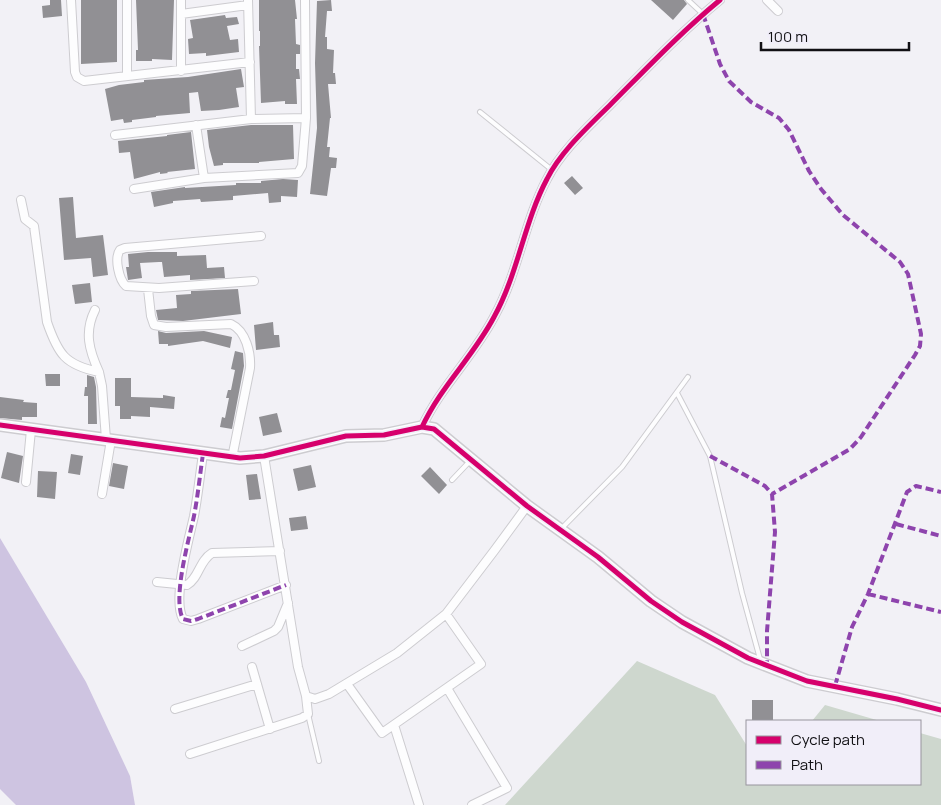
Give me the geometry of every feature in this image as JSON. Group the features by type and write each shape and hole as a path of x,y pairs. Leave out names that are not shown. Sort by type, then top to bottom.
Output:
{"street":[{"path":"71,0 74,66 78,77 84,82 127,75 181,71 250,62"},
{"path":"127,0 127,75"},
{"path":"181,0 181,71"},
{"path":"134,189 204,178 298,173 302,166 306,118 305,0"},
{"path":"422,427 434,402 483,338 496,314 541,189 560,158 702,14 720,0"},
{"path":"767,0 778,11"},
{"path":"181,14 248,3 251,118"},
{"path":"115,135 251,118 306,118"},
{"path":"196,125 204,178"},
{"path":"21,200 24,216 34,226 47,322 55,342 63,355 75,365 99,372"},
{"path":"254,281 148,288 126,286 123,284 117,260 118,252 120,250 261,236"},
{"path":"148,288 152,321 158,327 231,324 242,333 248,348 250,368 232,458"},
{"path":"96,310 91,319 88,336 89,346 102,386 108,440 102,494"},
{"path":"0,426 232,458 264,456 337,437 384,435 422,427 434,429 527,506 598,557 666,612 748,658 808,680 897,698 941,710"},
{"path":"26,482 31,430"},
{"path":"203,454 182,575 181,616 192,621 286,585"},
{"path":"190,754 270,729 302,718 308,714 306,696 298,667 264,456"},
{"path":"306,696 315,699 324,697 347,684 406,647 446,614 527,506"},
{"path":"157,582 181,586 187,585 192,582 203,560 212,552 280,552"},
{"path":"242,646 274,631 278,627 288,602"},
{"path":"347,684 382,733 447,688 480,664 446,614"},
{"path":"252,667 270,729"},
{"path":"175,709 257,684"},
{"path":"447,688 507,788 472,805"},
{"path":"394,725 419,805"}],"lane":[{"path":"688,0 702,14"},
{"path":"480,112 552,170"},
{"path":"560,530 622,467 688,377"},
{"path":"676,393 710,456 760,661"},
{"path":"452,480 470,460"},
{"path":"308,714 319,761"}],"shaded area":[{"path":"0,538 86,682 130,776 135,805 16,805 0,789"},
{"path":"637,661 715,695 746,744 746,785 921,785 921,733 941,739 941,805 505,805"},
{"path":"825,705 877,720 813,720"}],"building":[{"path":"50,0 61,0 62,16 43,18 42,6 50,5"},
{"path":"81,0 117,0 117,62 81,64"},
{"path":"136,0 174,0 172,60 152,59 152,61 136,61 136,50 138,50"},
{"path":"259,0 295,0 297,19 295,19 296,44 300,45 300,54 296,54 296,69 299,69 300,79 296,79 297,104 285,104 285,101 261,103"},
{"path":"331,0 332,11 327,11 325,37 327,37 327,49 334,50 333,73 335,73 336,84 328,84 331,118 327,147 330,147 329,157 337,158 336,168 331,168 327,196 310,194 317,128 315,63 317,1"},
{"path":"651,0 684,0 687,4 673,20"},
{"path":"225,15 226,18 237,17 239,24 227,26 230,40 238,39 239,52 206,56 206,53 189,54 188,39 193,38 190,20"},
{"path":"241,69 244,87 236,88 239,107 201,111 198,92 189,93 190,113 156,116 124,123 123,119 111,121 105,89 144,82 144,80 188,77"},
{"path":"251,125 293,125 294,159 259,163 223,163 223,165 214,166 207,130"},
{"path":"191,132 195,169 160,174 160,172 134,179 130,152 119,153 118,141"},
{"path":"572,176 583,188 575,195 564,183"},
{"path":"298,180 297,197 281,196 281,202 269,203 268,193 233,196 233,200 201,202 200,199 173,201 173,203 154,207 151,192 185,187 261,183 261,181"},
{"path":"73,197 76,238 103,235 108,275 93,277 91,258 64,260 59,198"},
{"path":"177,252 177,256 206,255 207,268 224,267 225,278 190,280 190,275 164,277 162,262 159,262 140,263 142,278 128,280 126,267 129,267 128,254"},
{"path":"90,283 92,302 75,304 72,285"},
{"path":"238,289 241,314 183,321 158,320 156,310 177,308 176,295 191,294 191,291"},
{"path":"273,322 274,335 279,335 280,347 256,350 254,325"},
{"path":"158,331 166,333 204,331 232,337 230,348 203,341 168,346 168,344 159,344"},
{"path":"235,351 243,353 244,366 232,429 220,427 222,417 225,418 229,398 226,398 228,390 231,390 235,370 231,369"},
{"path":"45,374 60,374 60,386 46,386"},
{"path":"87,375 94,377 97,424 88,424 88,396 84,396 85,387 87,387"},
{"path":"115,378 131,378 131,397 163,398 163,395 175,397 174,409 150,407 150,417 131,416 131,419 120,419 120,406 115,406"},
{"path":"0,397 37,403 37,417 22,417 22,420 0,418"},
{"path":"277,413 282,432 263,436 259,417"},
{"path":"7,452 23,456 19,483 1,478"},
{"path":"71,454 83,456 80,475 68,473"},
{"path":"113,463 128,466 124,489 109,486"},
{"path":"311,465 316,487 298,491 293,469"},
{"path":"430,467 447,485 439,494 421,476"},
{"path":"38,471 57,472 55,499 37,497"},
{"path":"257,474 261,499 249,500 246,475"},
{"path":"306,516 308,529 291,531 289,518"},
{"path":"752,700 773,700 773,720 752,720"}],"marked path":[{"path":"703,14 720,64 729,81 751,102 779,118 789,130 809,171 821,189 843,215 900,262 908,274 921,334 920,346 915,355 861,437 850,449 772,494"},
{"path":"203,454 195,508 180,584 180,610 183,619 191,621 198,619 286,585"},
{"path":"710,456 765,486 772,494 775,532 767,631 767,665"},
{"path":"835,686 852,627 868,594 907,492 916,486 941,492"},
{"path":"896,524 941,536"},
{"path":"868,594 941,612"}],"cycle path":[{"path":"422,427 438,398 486,332 494,317 509,283 532,213 553,169 584,130 691,25 720,0"},
{"path":"0,425 240,458 264,456 346,436 384,435 422,427 434,429 527,506 598,557 651,601 682,622 748,658 807,681 941,710"}]}
